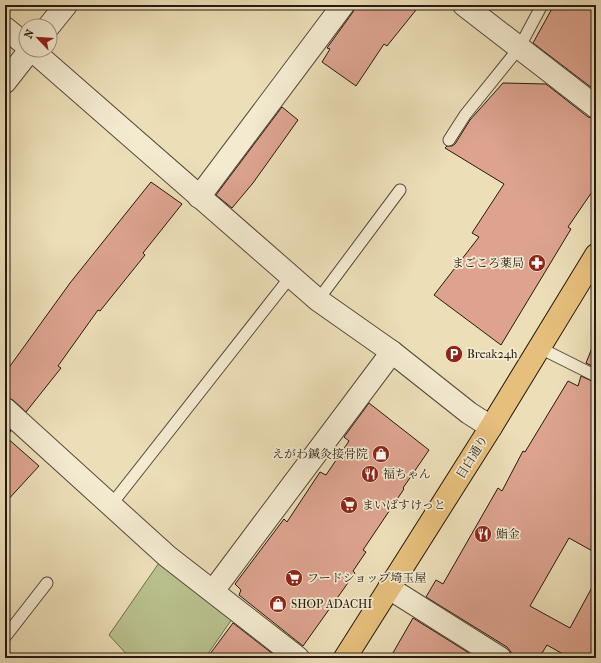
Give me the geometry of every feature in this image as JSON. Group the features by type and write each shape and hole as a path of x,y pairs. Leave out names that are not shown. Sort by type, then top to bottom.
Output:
{"main road":[{"name":"目白通り","path":"345,658 491,427 538,347 596,255"}],"street":[{"path":"55,18 66,5"},
{"path":"199,197 343,5"},
{"path":"464,5 596,107"},
{"path":"5,28 18,39"},
{"path":"5,82 24,58"},
{"path":"40,58 318,300 392,352 469,412 491,427"},
{"path":"213,591 392,352"},
{"path":"5,409 167,556 298,658"},
{"path":"390,588 500,658"}],"lane":[{"path":"449,140 465,115 519,48 542,5"},
{"path":"318,300 400,190"},
{"path":"111,505 291,276"},
{"path":"538,347 596,376"},
{"path":"5,637 47,583"}],"green space":[{"path":"161,560 232,619 205,658 130,658 109,635"}],"building":[{"path":"355,5 420,5 387,46 384,44 356,86 322,62 330,49 327,48 353,12"},
{"path":"554,5 596,5 596,91 533,43"},
{"path":"503,83 546,84 588,117 596,119 596,186 568,227 571,229 501,345 434,295 479,237 472,233 504,184 445,148 455,144 470,120"},
{"path":"282,107 298,120 253,183 232,208 216,195"},
{"path":"151,182 182,204 143,253 145,255 100,311 98,310 58,366 61,368 26,412 13,400 5,397 5,373 70,283"},
{"path":"594,343 596,344 596,368 586,363"},
{"path":"581,376 596,383 596,553 569,538 530,606 570,628 596,580 596,658 570,658 547,645 539,658 512,658 511,652 507,647 426,597 436,580 443,584 498,488 502,491 523,451 525,452 568,381 578,386"},
{"path":"369,403 429,450 363,550 366,552 353,571 355,573 303,646 239,595 241,590 235,584 284,519 287,522 320,472 326,475 349,441 344,437"},
{"path":"5,426 11,431 6,437 39,466 5,503"},
{"path":"413,618 477,658 390,658"},
{"path":"233,623 278,658 207,658"}],"place":[{"name":"まごころ薬局","path":"537,263"},
{"name":"Break24h","path":"454,354"},
{"name":"えがわ鍼灸接骨院","path":"381,454"},
{"name":"福ちゃん","path":"370,474"},
{"name":"まいばすけっと","path":"349,505"},
{"name":"鮨金","path":"483,534"},
{"name":"フードショップ埼玉屋","path":"294,578"},
{"name":"SHOP ADACHI","path":"278,604"}]}
